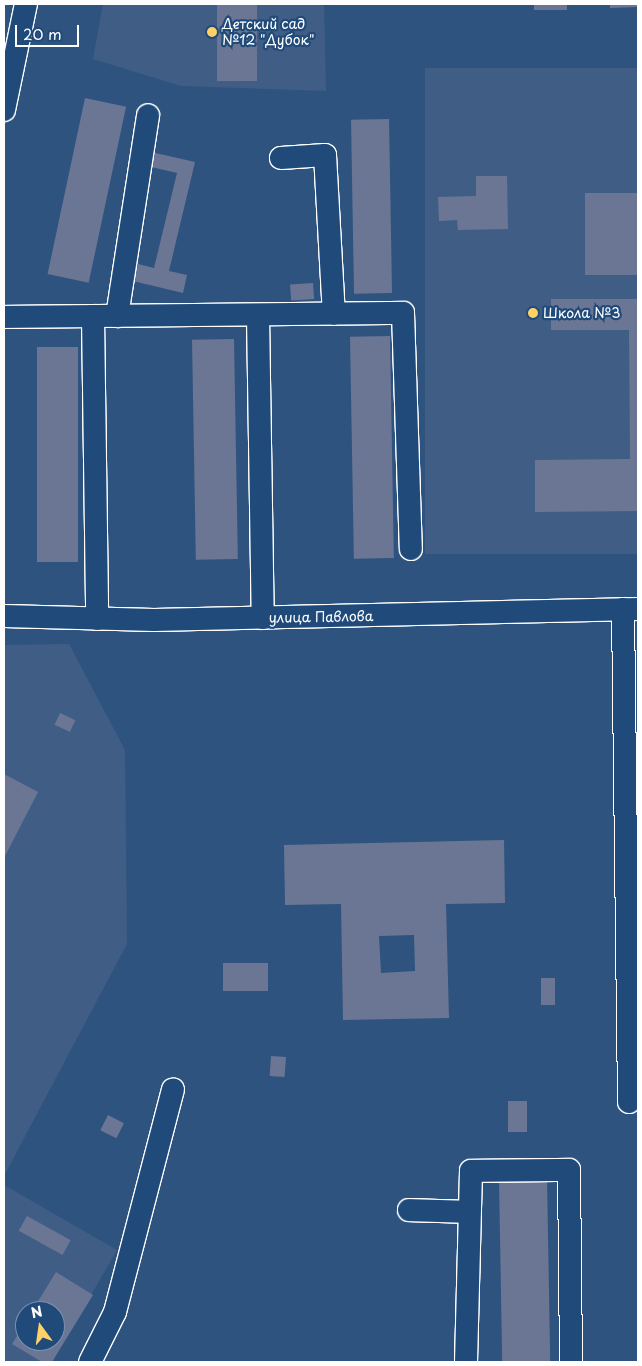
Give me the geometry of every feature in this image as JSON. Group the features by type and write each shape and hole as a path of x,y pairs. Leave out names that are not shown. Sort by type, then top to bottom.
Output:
{"street":[{"path":"4,110 26,4"},
{"path":"117,316 148,115"},
{"path":"281,158 325,155 334,314"},
{"path":"4,317 403,313 411,549"},
{"path":"258,314 263,618"},
{"path":"93,316 97,619"},
{"path":"629,1102 631,609"},
{"name":"улица Павлова","path":"4,616 97,619 263,618 631,609"},
{"path":"90,1362 115,1312 173,1089"},
{"path":"466,1362 470,1171 569,1170 571,1362"},
{"path":"409,1210 469,1212"}],"shaded area":[{"name":"Детский сад №12 \"Дубок\"","path":"103,4 324,4 326,91 181,86 93,59"},
{"name":"Школа №3","path":"425,68 638,68 638,554 425,554"},
{"path":"69,644 125,750 127,944 4,1176 4,645"},
{"path":"4,1185 117,1250 65,1340 65,1301 15,1301 15,1351 58,1351 52,1362 4,1362"}],"building":[{"path":"217,4 257,4 257,81 217,81"},
{"path":"534,4 567,4 567,10 534,10"},
{"path":"610,4 638,4 638,7 610,8"},
{"path":"85,98 126,107 89,283 48,274"},
{"path":"389,119 392,293 354,294 351,120"},
{"path":"151,152 195,162 169,271 187,275 183,293 133,281 138,264 154,268 177,173 147,166"},
{"path":"476,176 507,176 508,229 458,230 457,220 439,221 438,197 476,196"},
{"path":"585,193 638,193 638,275 585,275"},
{"path":"313,283 314,299 291,301 290,285"},
{"path":"551,299 638,299 638,511 535,512 535,460 630,459 629,330 551,330"},
{"path":"390,336 394,558 354,559 350,337"},
{"path":"234,339 238,559 196,560 192,340"},
{"path":"37,347 78,347 78,562 37,562"},
{"path":"60,713 75,720 70,732 55,725"},
{"path":"4,774 38,792 4,858"},
{"path":"504,840 505,903 446,904 449,1018 343,1020 341,904 285,905 284,845","holes":["414,935 415,971 381,973 379,936"]},
{"path":"223,963 268,963 268,991 223,991"},
{"path":"541,978 555,978 555,1005 541,1005"},
{"path":"271,1056 286,1057 285,1077 270,1076"},
{"path":"508,1101 527,1101 527,1132 508,1132"},
{"path":"108,1115 124,1123 116,1138 100,1130"},
{"path":"547,1178 550,1362 502,1362 499,1179"},
{"path":"27,1216 71,1240 62,1255 19,1231"},
{"path":"56,1272 93,1295 65,1341 65,1301 38,1301"},
{"path":"24,1351 59,1351 52,1362 42,1362"}],"place":[{"name":"Детский сад №12 \"Дубок\"","path":"212,32"},
{"name":"Школа №3","path":"533,313"}]}
